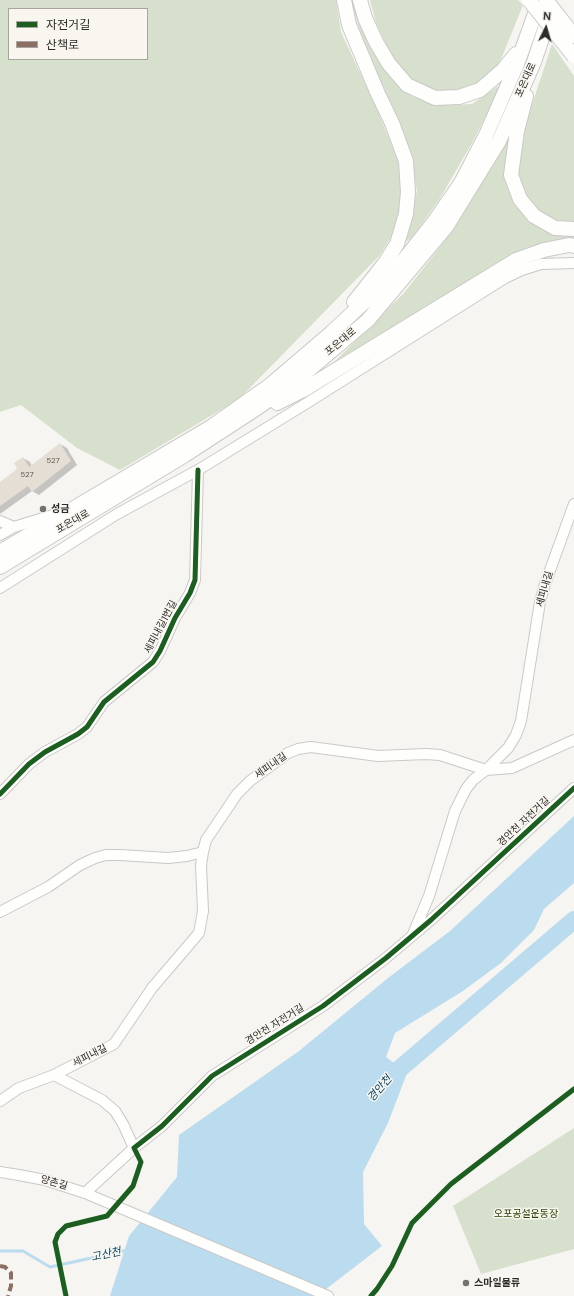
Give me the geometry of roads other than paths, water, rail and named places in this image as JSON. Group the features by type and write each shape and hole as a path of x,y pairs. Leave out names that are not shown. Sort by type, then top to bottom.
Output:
{"highway":[{"path":"331,333 385,263 397,244 406,214 408,192 406,161 392,123 352,32 344,0"},
{"path":"360,0 365,18 376,42 389,64 407,85 435,98 459,97 480,90 503,70 524,44"},
{"path":"529,0 574,56"},
{"name":"포은대로","path":"0,552 211,427 269,386 331,333 374,293 399,266 434,222 461,183 486,135 524,44 540,0"},
{"path":"546,0 574,36"},
{"name":"포은대로","path":"0,567 185,455 291,385 368,320 446,227 499,141 534,62 555,0"},
{"path":"534,62 517,131 511,174 520,199 534,216 555,228 574,229"},
{"path":"220,432 305,389 516,260 544,250 569,245 574,246"}],"street":[{"path":"0,588 117,514 198,470 505,278 522,270 541,264 574,263"},
{"name":"세피내길1번길","path":"0,794 29,764 45,752 78,734 87,727 104,702 153,662 160,651 175,618 190,593 195,580 198,470"},
{"name":"세피내길","path":"0,1101 19,1088 54,1075 114,1044 152,988 199,933 203,911 201,864 206,840 237,794 250,780 288,753 298,749 311,747 378,756 426,754 440,755 486,770 508,748 516,735 521,721 540,602 574,504"},
{"path":"0,535 14,527 73,508"},
{"path":"0,521 14,527"},
{"path":"412,936 429,896 455,811 466,789 473,780 486,770 512,768 574,740"},
{"path":"85,1193 134,1148 162,1126 212,1076 323,1006 386,958 574,788"},
{"path":"0,912 48,887 80,865 95,858 106,855 120,855 168,858 187,856 203,852"},
{"path":"54,1075 102,1100 115,1111 134,1148"},
{"name":"양촌길","path":"0,1172 45,1180 85,1193 328,1296"}],"water":[{"path":"574,816 574,883 544,909 534,930 501,963 463,991 395,1033 386,1057 407,1073 388,1123 363,1172 364,1224 382,1246 317,1296 110,1296 129,1236 177,1177 179,1135 299,1051 388,978 450,931"}],"waterway":[{"name":"경안천","path":"383,1083 574,920"},
{"name":"고산천","path":"0,1251 23,1251 50,1267 128,1250"}],"place":[{"name":"성금","path":"43,509"},
{"name":"스마일물류","path":"466,1283"}],"park label":[{"name":"오포공설운동장","path":"526,1214"}]}
